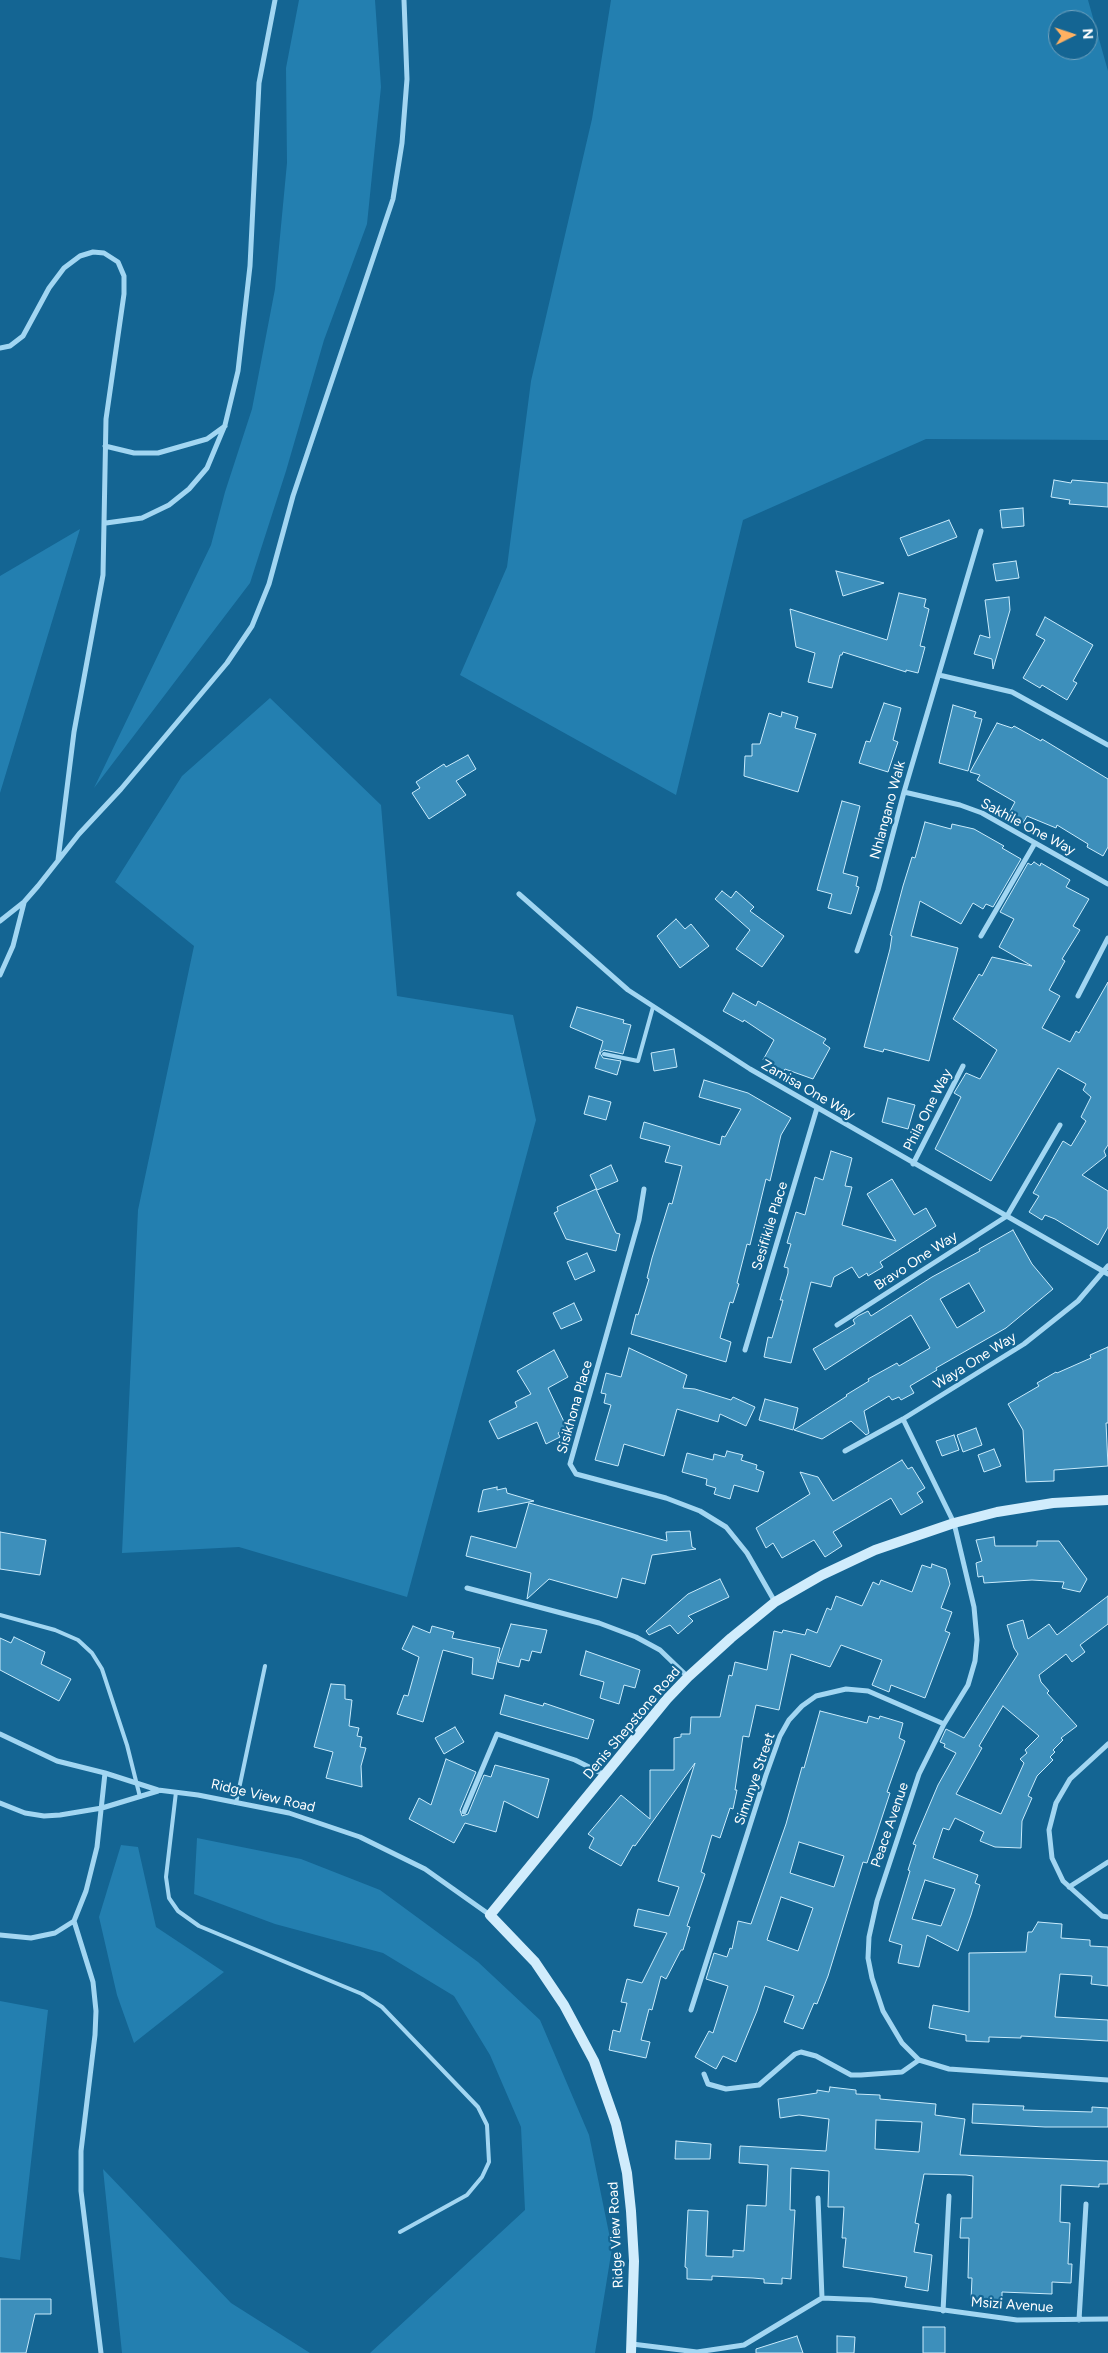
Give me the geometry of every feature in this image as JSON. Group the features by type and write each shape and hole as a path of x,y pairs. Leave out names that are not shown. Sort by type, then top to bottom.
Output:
{"street":[{"path":"106,523 142,518 169,505 189,489 207,468 225,425 238,371 250,266 260,83 274,0"},
{"path":"0,921 24,902 227,663 252,626 269,584 293,496 393,199 402,143 407,79 404,0"},
{"path":"0,348 10,346 23,336 49,288 64,268 80,256 93,252 104,253 118,262 124,276 124,294 112,370 104,446 106,523 103,575 74,732 58,860"},
{"path":"104,446 134,453 158,453 208,439 225,425"},
{"name":"Nhlangano Walk","path":"857,951 878,890 904,792 982,531"},
{"path":"939,675 1012,692 1108,745"},
{"name":"Sakhile One Way","path":"904,792 974,810 1108,884"},
{"path":"981,936 1034,843"},
{"name":"Zamisa One Way","path":"519,894 628,990 653,1007 750,1069 1106,1273"},
{"path":"0,975 13,946 24,902"},
{"path":"1078,996 1108,938"},
{"name":"Phila One Way","path":"913,1164 963,1066"},
{"name":"Sesifikile Place","path":"744,1350 817,1108"},
{"path":"1007,1216 1060,1125"},
{"name":"Sisikhona Place","path":"644,1189 640,1220 570,1464 576,1474 666,1498 700,1511 726,1527 747,1554 775,1602"},
{"name":"Bravo One Way","path":"837,1325 1007,1216"},
{"name":"Waya One Way","path":"845,1451 903,1419 1024,1344 1078,1301 1106,1273 1108,1266"},
{"name":"Peace Avenue","path":"903,1419 954,1523 974,1607 977,1640 975,1661 968,1685 944,1724 919,1774 877,1901 869,1938 868,1958 883,2011 902,2043 919,2060 949,2069 1108,2080"},
{"name":"Denis Shepstone Road","path":"490,1915 688,1677 775,1602 822,1574 875,1550 954,1523 997,1512 1053,1503 1108,1500"},
{"path":"467,1588 599,1623 636,1637 660,1650 688,1677"},
{"name":"Simunye Street","path":"692,2010 766,1775 780,1736 789,1720 802,1706 816,1696 846,1688 868,1691 944,1724"},
{"name":"Ridge View Road","path":"0,1734 56,1761 105,1773 158,1790 289,1813 360,1837 425,1869 490,1915 535,1962 564,2005 594,2061 616,2124 627,2173 631,2211 634,2261 631,2349"},
{"path":"464,1812 497,1734 576,1760 606,1776"},
{"path":"1108,1744 1070,1779 1054,1812 1049,1830 1052,1858 1063,1881 1102,1916 1108,1917"},
{"path":"101,2353 81,2191 81,2151 95,2035 96,2011 93,1982 74,1922 91,1872 102,1808 105,1773"},
{"name":"Ridge View Road","path":"0,1803 25,1813 44,1816 102,1808 158,1790"},
{"path":"1069,1887 1108,1862"},
{"path":"0,1935 31,1938 55,1933 74,1922"},
{"path":"704,2074 708,2084 718,2089 726,2089 759,2084 795,2054 801,2052 816,2056 851,2075 902,2072 919,2060"},
{"path":"943,2311 949,2196"},
{"path":"631,2349 697,2352 744,2345 822,2298 818,2198"},
{"path":"1079,2320 1086,2204"},
{"name":"Msizi Avenue","path":"822,2298 871,2300 1017,2320 1108,2319"}],"lane":[{"path":"604,1054 638,1061 653,1007"},
{"path":"0,1615 55,1630 78,1640 92,1653 102,1669 127,1745 140,1797"},
{"path":"236,1803 265,1666"},
{"path":"176,1792 166,1877 169,1898 178,1911 199,1926 362,1994 382,2007 478,2107 487,2125 489,2162 482,2177 467,2194 400,2232"}],"shaded area":[{"path":"299,0 375,0 381,87 367,224 324,340 286,471 250,583 94,788 211,545 225,492 252,409 275,289 287,163 286,68"},
{"path":"611,0 1088,0 1091,10 1048,10 1048,60 1098,60 1098,36 1108,71 1108,440 926,439 743,520 676,795 460,675 507,567 531,381 592,119"},
{"path":"80,529 0,793 0,576"},
{"path":"270,698 381,805 397,996 513,1015 536,1120 407,1597 239,1547 122,1553 138,1210 194,946 115,882 182,776"},
{"path":"197,1838 301,1859 380,1890 478,1962 540,2020 589,2135 612,2248 595,2353 370,2353 525,2210 521,2127 490,2055 454,1996 383,1953 275,1924 194,1894"},
{"path":"121,1845 138,1847 156,1927 224,1972 134,2043 117,1995 99,1917"},
{"path":"0,2001 48,2010 20,2260 0,2257"},
{"path":"103,2169 231,2303 310,2353 122,2353"}],"building":[{"path":"1054,480 1071,483 1072,480 1108,483 1108,507 1069,504 1070,500 1051,497"},
{"path":"1023,508 1024,526 1002,528 1000,510"},
{"path":"949,520 957,537 908,556 900,538"},
{"path":"1016,561 1019,578 996,581 993,564"},
{"path":"836,571 884,583 843,596"},
{"path":"899,593 926,599 924,607 929,609 920,646 925,647 918,673 906,670 906,672 843,652 840,655 832,688 808,682 815,653 796,647 790,609 887,640"},
{"path":"1009,597 1010,610 993,669 992,659 974,654 980,635 990,638 985,600"},
{"path":"1045,617 1093,645 1073,681 1077,683 1067,700 1042,685 1040,688 1023,678 1045,640 1036,635"},
{"path":"884,703 901,708 893,740 898,742 888,772 859,763 866,741 870,742"},
{"path":"953,705 976,712 974,717 982,719 968,771 939,763"},
{"path":"782,712 798,717 795,728 816,734 798,792 744,776 745,756 752,756 752,744 760,744 769,713 781,717"},
{"path":"997,723 1012,728 1014,726 1041,741 1042,739 1108,779 1108,847 1103,856 1087,847 1088,844 1057,825 1056,828 1027,816 1023,823 1008,815 1015,802 977,780 980,775 970,772"},
{"path":"468,755 476,769 456,781 466,795 429,819 412,793 420,788 416,782 444,764 446,767"},
{"path":"842,801 860,806 843,873 858,877 856,886 859,887 851,914 828,908 832,894 817,890"},
{"path":"925,822 951,829 952,824 974,829 1004,846 1002,848 1021,859 993,907 986,904 983,909 973,903 961,924 920,901 911,936 958,948 929,1061 884,1049 883,1052 864,1047 890,949 892,936 890,935 903,886 912,857 915,858"},
{"path":"1034,862 1040,866 1041,863 1070,880 1066,887 1089,899 1073,926 1080,930 1062,959 1065,961 1049,990 1060,996 1042,1028 1070,1042 1076,1031 1079,1033 1108,982 1108,1145 1104,1151 1106,1156 1082,1175 1108,1191 1108,1227 1098,1245 1055,1219 1045,1215 1042,1220 1029,1212 1039,1196 1033,1193 1063,1141 1071,1146 1086,1121 1081,1117 1091,1097 1083,1090 1086,1084 1058,1068 991,1181 935,1149 961,1097 954,1093 966,1073 980,1079 997,1050 953,1019 979,974 982,976 992,957 1032,966 999,947 1014,919 1000,912 1028,863 1031,865"},
{"path":"722,891 731,898 736,891 754,907 750,911 784,936 762,967 736,949 750,930 715,899"},
{"path":"676,919 685,929 691,924 709,946 680,968 657,936"},
{"path":"733,993 756,1006 758,1001 826,1039 823,1043 830,1048 813,1079 785,1069 783,1072 763,1060 774,1040 744,1020 743,1022 723,1011"},
{"path":"577,1007 624,1020 623,1023 631,1025 623,1054 604,1050 600,1053 603,1058 621,1061 617,1075 595,1068 603,1041 570,1027"},
{"path":"674,1049 677,1067 654,1071 651,1053"},
{"path":"704,1080 748,1093 791,1118 781,1135 770,1181 766,1179 750,1245 747,1244 737,1283 739,1284 733,1303 730,1302 720,1338 731,1342 726,1362 631,1334 649,1279 647,1278 652,1258 669,1203 672,1204 682,1166 665,1162 670,1146 640,1138 644,1122 720,1145 722,1136 725,1137 741,1109 699,1097"},
{"path":"589,1096 611,1102 606,1120 584,1114"},
{"path":"888,1098 915,1105 908,1129 882,1122"},
{"path":"831,1151 852,1158 845,1186 852,1187 842,1225 896,1241 867,1194 892,1179 914,1215 926,1208 936,1226 880,1262 883,1267 868,1276 867,1273 859,1278 852,1267 834,1277 831,1287 811,1282 791,1363 764,1357 768,1337 772,1338 783,1300 780,1300 788,1273 788,1268 784,1267 791,1244 787,1243 796,1212 805,1215 815,1177 823,1180"},
{"path":"611,1165 618,1181 597,1190 590,1175"},
{"path":"596,1189 616,1233 620,1234 616,1251 566,1239 554,1213 558,1211 557,1207"},
{"path":"1013,1230 1032,1264 1053,1289 1006,1328 936,1368 937,1370 910,1386 914,1393 901,1400 899,1397 892,1400 889,1396 864,1411 869,1433 866,1435 851,1421 822,1439 794,1430 869,1381 868,1379 897,1363 899,1366 930,1348 911,1315 825,1370 813,1349 855,1324 853,1320 858,1316 868,1311 871,1316 932,1277 980,1251 979,1249","holes":["969,1283 985,1311 957,1328 940,1299"]},
{"path":"587,1253 595,1271 575,1280 567,1262"},
{"path":"574,1303 582,1320 561,1329 553,1313"},
{"path":"1108,1347 1108,1423 1106,1423 1108,1466 1054,1470 1054,1481 1026,1482 1023,1430 1008,1404 1039,1386 1037,1383 1056,1372 1091,1358 1090,1355"},
{"path":"629,1348 687,1375 683,1388 695,1389 731,1400 733,1397 755,1407 746,1426 720,1414 718,1422 677,1409 664,1456 624,1444 618,1466 595,1460 611,1405 604,1403 606,1394 601,1393 606,1373 621,1377"},
{"path":"554,1350 568,1377 548,1388 567,1428 558,1433 560,1437 546,1444 537,1422 498,1439 489,1421 517,1407 515,1402 531,1394 517,1371"},
{"path":"765,1399 798,1408 793,1430 759,1420"},
{"path":"976,1428 982,1445 963,1452 957,1435"},
{"path":"954,1435 959,1450 942,1456 936,1441"},
{"path":"994,1449 1001,1466 984,1472 978,1455"},
{"path":"727,1451 743,1455 741,1460 757,1465 756,1469 764,1472 758,1492 734,1485 730,1499 714,1494 716,1488 706,1485 707,1479 682,1472 687,1453 713,1460 714,1454 725,1457"},
{"path":"902,1460 908,1469 912,1467 925,1488 917,1493 923,1502 901,1515 891,1498 833,1532 842,1546 825,1557 814,1540 782,1558 773,1543 766,1548 756,1528 810,1494 800,1472 818,1477 833,1501"},
{"path":"497,1487 497,1490 506,1488 507,1493 534,1501 478,1512 483,1490"},
{"path":"529,1503 667,1541 666,1532 690,1531 692,1547 696,1549 652,1555 645,1584 622,1578 617,1598 549,1579 527,1599 531,1573 466,1556 471,1536 516,1548"},
{"path":"0,1532 46,1540 40,1575 0,1569"},
{"path":"994,1537 995,1546 1037,1546 1037,1541 1059,1541 1087,1579 1080,1592 1062,1588 1064,1582 1032,1580 984,1583 983,1576 978,1577 976,1563 982,1561 976,1540"},
{"path":"932,1564 946,1569 950,1584 941,1608 952,1612 945,1631 950,1633 925,1698 891,1685 889,1692 872,1685 882,1660 841,1645 830,1667 791,1654 779,1710 756,1705 749,1737 743,1736 733,1809 730,1808 720,1838 712,1835 701,1872 705,1874 687,1926 690,1927 683,1950 681,1950 666,1979 661,1976 652,2010 649,2009 641,2040 650,2042 646,2058 609,2050 613,2030 620,2032 627,2003 621,2002 627,1979 642,1983 667,1933 634,1926 638,1909 669,1916 679,1887 658,1881 695,1763 635,1846 633,1845 621,1866 589,1848 594,1838 588,1834 621,1795 650,1819 650,1770 674,1770 674,1738 681,1737 681,1734 690,1734 691,1717 720,1717 729,1675 732,1676 735,1662 767,1670 774,1631 782,1633 783,1630 805,1635 807,1629 817,1633 827,1608 831,1610 836,1596 862,1606 873,1582 879,1585 881,1580 912,1592 922,1565 931,1568"},
{"path":"720,1579 729,1597 688,1616 693,1621 678,1634 670,1625 649,1635 646,1631 688,1594"},
{"path":"1108,1596 1108,1624 1080,1645 1085,1652 1072,1662 1066,1654 1039,1675 1041,1682 1049,1691 1047,1693 1077,1726 1061,1738 1063,1740 1053,1750 1055,1752 1050,1757 1053,1760 1037,1776 1028,1796 1032,1798 1022,1821 1021,1848 995,1847 980,1841 984,1832 955,1818 949,1830 943,1828 933,1858 978,1875 975,1883 980,1885 971,1915 958,1951 927,1935 919,1967 898,1963 902,1945 889,1941 910,1871 908,1870 916,1845 913,1844 938,1785 956,1753 944,1747 945,1744 940,1742 946,1729 964,1738 1018,1654 1014,1648 1007,1625 1023,1620 1028,1639 1049,1624 1057,1635","holes":["1003,1706 1039,1736 1025,1750 1027,1753 1020,1759 1024,1763 1001,1814 956,1794 982,1748 979,1746","925,1880 955,1889 941,1926 912,1919"]},
{"path":"511,1624 547,1630 541,1653 532,1651 529,1661 521,1659 519,1667 498,1662"},
{"path":"413,1626 430,1633 432,1626 454,1632 452,1638 500,1648 493,1679 472,1674 473,1658 443,1650 423,1722 397,1714 404,1695 408,1696 419,1657 402,1649"},
{"path":"14,1637 45,1652 41,1664 71,1679 59,1701 0,1670 0,1638 11,1643"},
{"path":"586,1651 640,1670 635,1688 624,1685 619,1704 600,1698 604,1682 580,1675"},
{"path":"331,1684 345,1685 345,1699 352,1700 349,1726 359,1728 357,1736 362,1737 360,1747 366,1748 361,1766 362,1787 326,1778 333,1752 314,1747"},
{"path":"505,1695 543,1706 544,1703 594,1720 588,1739 500,1714"},
{"path":"820,1711 867,1723 869,1716 879,1719 880,1716 903,1723 899,1738 905,1741 887,1792 890,1793 867,1863 863,1862 828,1976 817,2004 814,2003 803,2029 784,2022 794,1996 765,1986 736,2062 723,2056 716,2069 695,2057 709,2031 713,2033 728,1986 706,1979 714,1953 727,1957 730,1948 732,1949 738,1921 751,1924 786,1824 802,1767 804,1768","holes":["799,1842 844,1856 834,1887 790,1873","781,1897 813,1908 798,1951 767,1940"]},
{"path":"455,1727 464,1742 444,1754 435,1738"},
{"path":"446,1759 476,1772 460,1810 462,1816 468,1814 484,1775 491,1777 495,1765 549,1779 538,1818 504,1801 496,1832 465,1823 454,1843 409,1819 419,1798 431,1805"},
{"path":"1038,1922 1062,1924 1061,1938 1090,1940 1090,1946 1108,1947 1108,1986 1091,1984 1092,1976 1060,1974 1055,2017 1108,2020 1108,2041 1021,2036 1021,2038 989,2037 989,2042 966,2041 966,2035 929,2028 933,2005 969,2012 969,1953 1026,1952 1028,1932 1032,1932"},
{"path":"830,2087 856,2090 856,2094 880,2095 880,2099 936,2104 935,2115 965,2119 960,2155 1108,2161 1108,2184 1099,2184 1099,2187 1061,2185 1060,2222 1070,2223 1068,2264 1072,2264 1071,2283 1052,2282 1052,2294 1002,2292 1002,2301 971,2300 972,2278 968,2278 969,2238 960,2238 961,2218 972,2218 973,2176 966,2175 924,2174 915,2223 919,2224 914,2252 932,2255 928,2291 905,2287 907,2277 843,2267 846,2238 842,2238 844,2207 828,2207 829,2171 791,2168 790,2210 795,2210 791,2279 782,2278 782,2284 764,2283 764,2279 753,2278 712,2276 712,2280 687,2279 687,2268 685,2267 688,2210 708,2211 706,2256 733,2257 733,2250 744,2251 747,2205 766,2206 768,2165 739,2163 740,2146 826,2151 829,2119 799,2115 780,2118 778,2099 817,2093 817,2090 829,2092","holes":["876,2120 922,2122 919,2152 875,2149"]},
{"path":"973,2104 1024,2106 1023,2110 1092,2112 1092,2107 1108,2108 1108,2127 1045,2127 972,2123"},
{"path":"676,2141 711,2144 710,2159 675,2159"},
{"path":"0,2299 51,2299 51,2314 35,2314 26,2353 0,2353"},
{"path":"923,2327 945,2327 945,2353 923,2353"},
{"path":"797,2336 803,2353 756,2353 756,2349"},
{"path":"837,2336 855,2337 854,2353 837,2353"}]}
